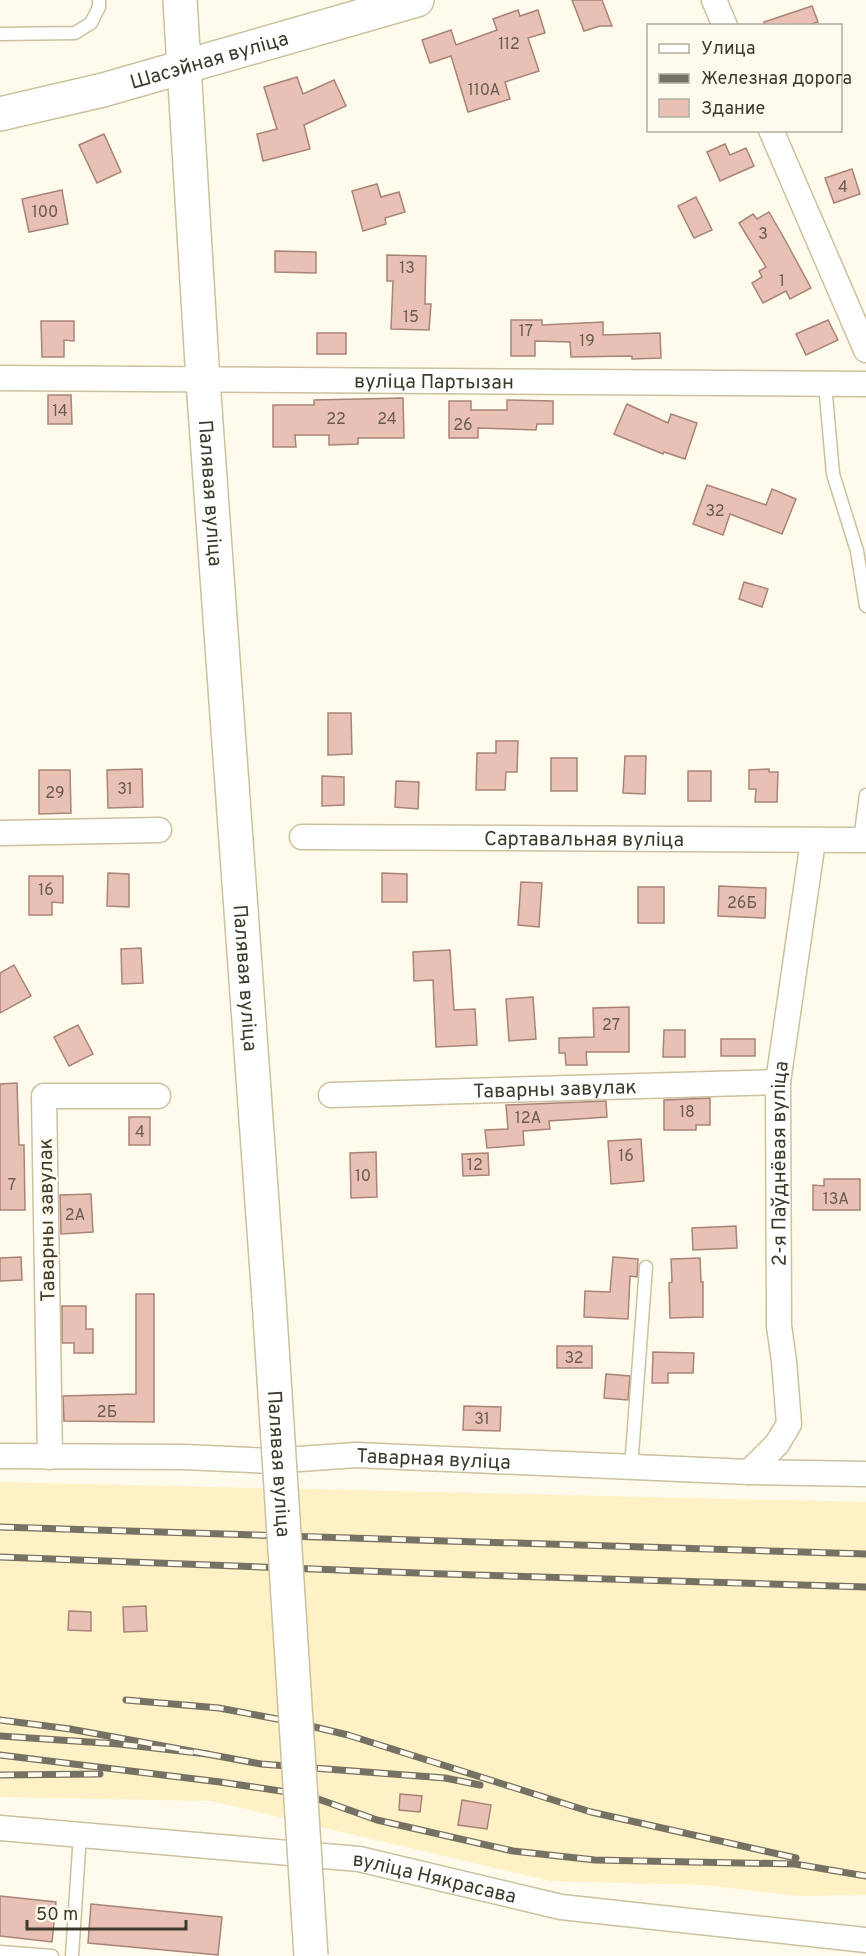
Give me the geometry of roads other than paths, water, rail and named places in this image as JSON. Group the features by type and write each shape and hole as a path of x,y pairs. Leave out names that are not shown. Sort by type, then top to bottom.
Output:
{"main road":[{"name":"Палявая вуліца","path":"180,0 203,381 269,1300 311,1956"},
{"name":"Шасэйная вуліца","path":"0,114 103,90 417,0"}],"street":[{"path":"714,0 724,24"},
{"path":"772,132 866,350"},
{"name":"вуліца Партызан","path":"0,378 866,384"},
{"path":"0,833 159,830"},
{"name":"Сартавальная вуліца","path":"302,837 863,840"},
{"name":"2-я Паўднёвая вуліца","path":"749,1472 777,1444 789,1424 784,1361 778,1326 778,1082 813,841"},
{"name":"Таварны завулак","path":"331,1095 778,1082"},
{"name":"Таварны завулак","path":"50,1457 44,1096 158,1096"},
{"name":"Таварная вуліца","path":"0,1456 184,1457 271,1461 356,1455 631,1468 866,1474"},
{"name":"вуліца Някрасава","path":"0,1828 359,1859 561,1907 866,1940"}],"lane":[{"path":"0,34 75,33 91,23 99,7 99,0"},
{"path":"825,384 833,474 857,551 866,606"},
{"path":"863,840 866,795"},
{"path":"631,1468 646,1267"},
{"path":"72,1956 80,1834"},
{"path":"0,1952 52,1956"}],"railway":[{"path":"0,1527 866,1554"},
{"path":"0,1557 866,1587"},
{"path":"126,1700 219,1708 298,1723 348,1735 591,1812 796,1858"},
{"path":"0,1720 70,1729 207,1754 119,1744 0,1736"},
{"path":"207,1754 261,1764 445,1778 480,1785"},
{"path":"0,1755 307,1795 377,1820 513,1851 595,1860 795,1864 866,1876"},
{"path":"0,1775 100,1774"}]}
